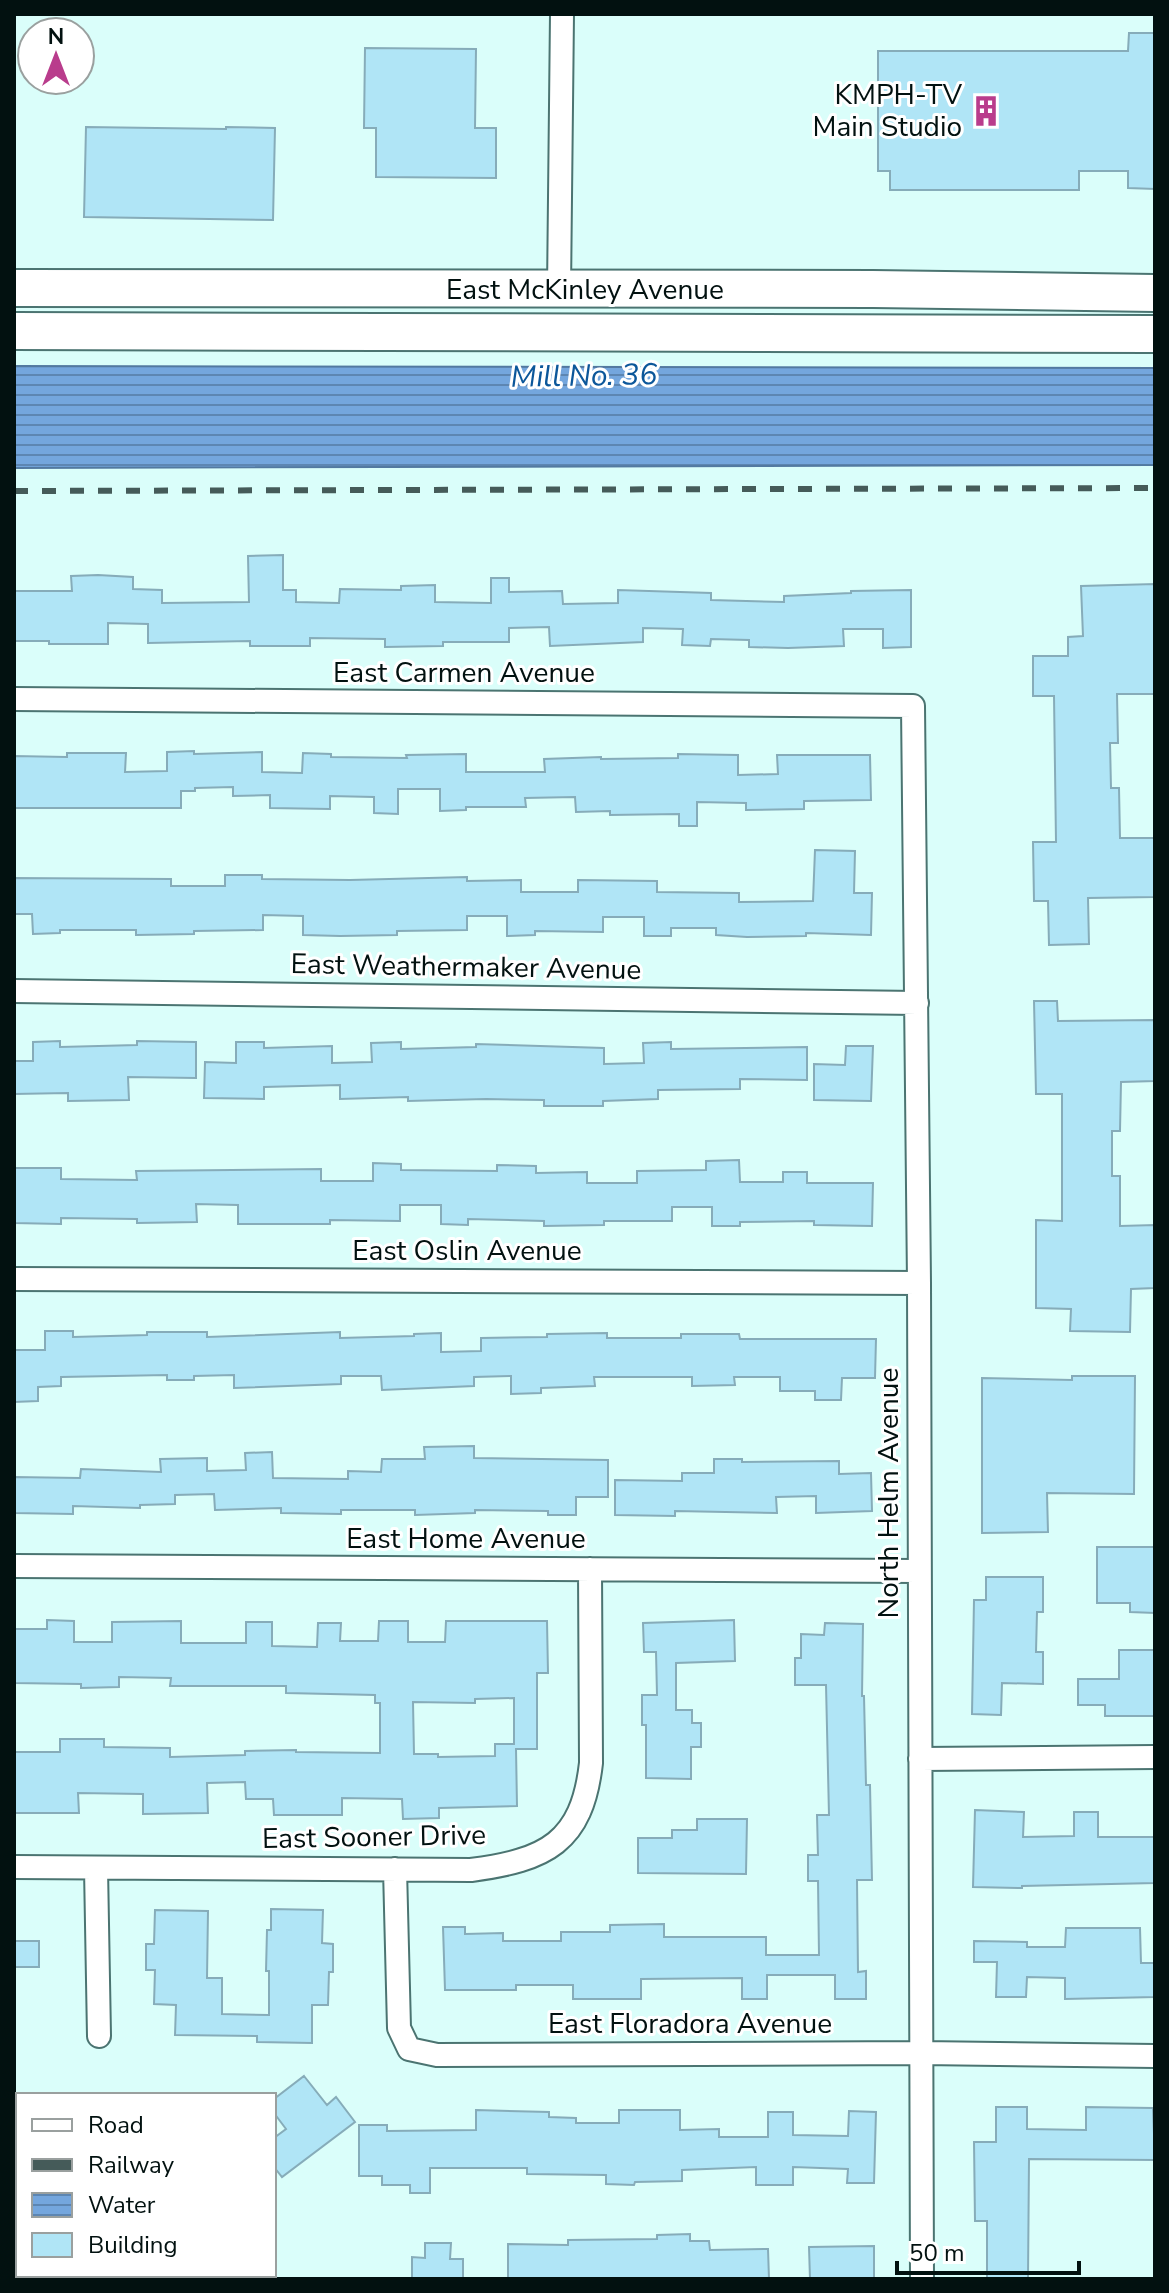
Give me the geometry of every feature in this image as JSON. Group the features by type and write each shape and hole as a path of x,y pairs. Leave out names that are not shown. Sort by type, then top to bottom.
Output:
{"main road":[{"name":"East McKinley Avenue","path":"14,288 873,289 1155,293"},
{"path":"263,331 382,313 539,311 556,300 559,290"},
{"name":"East McKinley Avenue","path":"14,331 1155,334"}],"street":[{"path":"559,290 562,14"},
{"name":"East Carmen Avenue","path":"14,699 913,706"},
{"name":"North Helm Avenue","path":"913,706 919,1283 922,2279"},
{"name":"East Weathermaker Avenue","path":"14,991 917,1003"},
{"name":"East Oslin Avenue","path":"14,1279 919,1283"},
{"name":"East Home Avenue","path":"14,1566 919,1571"},
{"name":"East Sooner Drive","path":"14,1867 471,1870 510,1865 542,1854 563,1836 579,1814 588,1789 591,1763 590,1569"},
{"path":"920,1759 1155,1757"},
{"path":"96,1868 99,2036"},
{"name":"East Floradora Avenue","path":"395,1869 399,2028 409,2049 437,2055 922,2053 1155,2056"}],"water":[{"name":"Mill No. 36","path":"14,366 1155,368 1155,465 14,468"}],"building":[{"name":"KMPH-TV Main Studio","path":"1129,33 1155,33 1155,189 1128,188 1128,171 1079,171 1079,190 890,190 890,171 878,171 878,51 1128,51"},
{"path":"365,48 476,49 475,128 496,128 496,178 376,177 376,128 364,128"},
{"path":"86,127 275,128 273,220 84,217"},
{"path":"283,555 283,590 296,590 296,602 339,603 340,589 401,590 401,586 435,585 435,602 491,603 491,578 509,578 509,592 562,591 563,604 618,603 618,590 711,593 711,600 784,602 784,596 911,590 911,647 883,648 883,629 843,629 844,646 788,648 749,647 749,640 711,639 710,646 682,645 683,629 643,628 643,642 550,646 549,627 509,628 509,642 443,642 443,646 385,647 385,639 310,638 310,646 250,646 250,641 148,643 148,624 108,623 108,644 14,641 14,591 72,591 71,576 98,575 133,577 133,589 162,590 162,603 249,602 248,556"},
{"path":"1155,584 1155,694 1117,694 1118,743 1110,743 1111,788 1119,788 1120,838 1155,838 1155,897 1088,898 1089,944 1049,945 1048,901 1034,901 1033,842 1056,842 1054,696 1033,696 1033,656 1068,656 1068,637 1083,636 1081,586"},
{"path":"194,751 194,754 262,752 262,772 302,773 303,753 331,754 331,757 407,758 406,755 466,754 466,772 545,772 544,759 738,755 738,775 778,774 777,755 870,755 871,800 804,801 804,809 746,810 746,803 697,802 697,826 679,826 679,814 576,812 575,797 525,798 526,807 466,807 466,810 440,811 440,789 398,789 398,814 374,813 374,797 330,796 330,809 270,808 270,795 233,796 233,787 181,791 181,808 14,808 14,756 67,757 67,753 126,753 125,772 167,771 167,752"},
{"path":"815,850 855,851 854,893 872,893 871,935 806,933 806,936 747,937 716,935 716,928 671,928 671,936 644,936 644,917 603,917 603,932 535,931 535,935 507,936 507,916 467,916 467,930 397,931 397,935 303,935 303,916 263,915 263,930 136,935 136,930 60,930 60,933 33,934 32,914 14,914 14,878 171,879 171,886 225,886 225,875 262,875 262,879 350,880 467,877 467,881 521,880 521,892 578,892 578,880 657,881 657,892 739,893 739,902 813,901"},
{"path":"1034,1001 1057,1001 1058,1021 1155,1020 1155,1081 1121,1082 1120,1131 1112,1131 1112,1176 1120,1176 1120,1226 1155,1225 1155,1288 1131,1289 1130,1332 1070,1331 1071,1309 1036,1308 1036,1220 1062,1221 1062,1094 1036,1094"},
{"path":"60,1041 60,1047 137,1045 137,1041 196,1042 196,1078 128,1077 129,1100 68,1101 68,1093 14,1094 14,1061 33,1061 33,1042"},
{"path":"236,1042 264,1042 264,1048 332,1046 332,1063 372,1062 371,1043 401,1042 401,1049 476,1047 476,1044 604,1048 604,1064 644,1063 643,1043 671,1042 671,1049 807,1047 807,1080 740,1079 740,1089 658,1090 658,1099 603,1101 603,1106 544,1106 544,1100 340,1099 340,1085 264,1087 264,1099 204,1098 205,1062 236,1063"},
{"path":"846,1046 873,1046 871,1101 814,1100 814,1064 845,1065"},
{"path":"739,1160 740,1182 783,1182 783,1172 807,1172 807,1183 873,1183 872,1226 814,1225 814,1221 740,1222 740,1226 712,1226 712,1207 672,1207 672,1221 604,1221 604,1225 544,1226 544,1221 468,1219 468,1225 441,1224 441,1205 400,1205 400,1221 238,1224 238,1205 196,1204 197,1222 137,1223 137,1219 61,1218 61,1224 14,1223 14,1168 61,1168 61,1179 137,1180 136,1171 321,1169 321,1181 373,1181 373,1163 401,1164 401,1170 497,1171 497,1165 536,1166 536,1173 587,1172 587,1183 637,1183 637,1171 706,1170 706,1161"},
{"path":"45,1331 73,1331 73,1337 147,1335 147,1332 207,1332 207,1337 340,1332 340,1338 441,1333 441,1352 481,1351 481,1338 547,1337 547,1334 607,1333 607,1338 739,1334 740,1339 876,1339 875,1378 842,1378 841,1400 815,1400 815,1391 780,1391 780,1377 734,1377 735,1385 692,1386 692,1377 594,1377 595,1386 541,1388 541,1393 511,1394 511,1376 474,1377 474,1386 382,1390 381,1376 341,1376 341,1384 234,1388 234,1375 194,1376 194,1380 167,1380 167,1375 61,1377 61,1386 38,1387 38,1401 14,1402 14,1350 45,1350"},
{"path":"1072,1376 1135,1376 1134,1494 1047,1493 1048,1532 982,1533 982,1378 1072,1380"},
{"path":"474,1446 474,1458 608,1460 608,1497 576,1497 576,1515 548,1515 548,1511 475,1510 475,1513 415,1515 415,1510 341,1510 341,1514 281,1513 281,1508 215,1510 214,1494 175,1495 175,1504 140,1505 140,1508 73,1506 73,1514 14,1513 14,1477 80,1478 81,1469 161,1472 160,1459 207,1458 207,1471 246,1470 245,1453 272,1452 273,1478 348,1479 348,1471 381,1472 382,1459 425,1459 424,1447"},
{"path":"714,1459 742,1459 742,1462 839,1461 839,1474 871,1473 872,1511 816,1513 816,1496 776,1497 777,1513 675,1511 675,1516 615,1515 615,1480 682,1481 682,1473 714,1473"},
{"path":"1097,1547 1155,1547 1155,1613 1130,1612 1130,1603 1097,1603"},
{"path":"986,1577 1043,1577 1043,1612 1037,1612 1036,1652 1043,1652 1043,1684 1002,1683 1001,1715 972,1714 974,1600 986,1600"},
{"path":"47,1620 74,1621 74,1642 112,1642 112,1622 181,1621 181,1643 246,1643 246,1622 272,1622 272,1646 317,1647 318,1623 341,1623 340,1641 378,1641 379,1621 408,1621 408,1642 445,1642 446,1621 547,1621 548,1673 537,1673 537,1749 516,1749 517,1806 439,1808 439,1818 403,1819 402,1799 342,1798 342,1815 274,1815 273,1799 246,1799 245,1782 207,1783 208,1813 143,1814 143,1794 78,1793 79,1813 14,1813 14,1752 60,1752 60,1739 104,1739 104,1747 170,1748 170,1757 296,1750 380,1753 380,1703 375,1703 375,1695 286,1693 286,1686 170,1686 171,1678 119,1677 119,1687 81,1688 81,1684 14,1683 15,1629 47,1629","holes":["514,1698 514,1744 495,1744 495,1756 438,1757 438,1754 414,1754 413,1702 475,1703 475,1699"]},
{"path":"734,1620 735,1661 676,1663 676,1710 692,1710 692,1723 701,1723 701,1747 691,1747 691,1779 646,1778 646,1725 642,1725 642,1695 657,1695 656,1652 644,1652 643,1623"},
{"path":"825,1623 863,1624 862,1696 866,1785 870,1785 872,1880 857,1880 858,1972 866,1971 866,1999 835,1999 835,1975 767,1975 767,1999 742,1999 742,1978 641,1979 641,1999 573,1999 573,1985 516,1985 516,1990 445,1990 443,1927 465,1927 465,1934 503,1933 503,1941 561,1941 561,1932 610,1932 610,1925 664,1924 664,1937 766,1937 766,1955 819,1955 818,1881 808,1881 808,1855 818,1855 817,1815 829,1815 826,1685 795,1685 795,1658 801,1658 801,1634 824,1635"},
{"path":"1119,1650 1155,1650 1155,1716 1105,1716 1105,1705 1078,1705 1078,1679 1119,1679"},
{"path":"975,1810 1024,1812 1023,1837 1074,1836 1074,1812 1098,1812 1098,1837 1155,1837 1155,1883 973,1887"},
{"path":"697,1819 747,1819 746,1874 638,1873 638,1838 672,1838 672,1830 697,1830"},
{"path":"271,1909 323,1910 322,1943 333,1944 333,1972 329,1972 328,2005 312,2005 312,2043 257,2042 257,2036 175,2035 176,2005 154,2004 155,1970 146,1970 146,1944 154,1944 155,1910 208,1911 207,1978 222,1978 222,2014 269,2015 269,1971 266,1971"},
{"path":"1066,1928 1140,1928 1141,1963 1155,1963 1155,1997 1065,1999 1065,1978 1027,1977 1026,1997 996,1997 997,1962 974,1962 974,1941 1027,1942 1027,1947 1065,1947"},
{"path":"14,1941 39,1941 39,1967 14,1967"},
{"path":"304,2076 327,2105 336,2097 355,2122 282,2177 276,2170 276,2136 286,2129 276,2116 276,2097"},
{"path":"996,2107 1027,2107 1027,2129 1086,2130 1086,2107 1153,2108 1155,2160 1029,2159 1028,2279 987,2279 987,2221 975,2221 974,2142 996,2142"},
{"path":"476,2110 549,2112 549,2117 576,2118 576,2123 619,2123 619,2110 680,2110 680,2130 719,2129 719,2137 768,2137 768,2112 793,2112 793,2135 848,2136 849,2111 876,2112 874,2183 847,2183 848,2169 793,2167 793,2185 756,2185 756,2167 682,2170 682,2181 635,2182 634,2185 606,2184 606,2175 527,2174 527,2168 430,2168 430,2193 410,2193 410,2185 382,2185 382,2176 359,2176 359,2125 387,2125 387,2131 476,2130"},
{"path":"690,2234 690,2241 709,2241 710,2250 768,2249 769,2279 508,2279 508,2244 568,2245 568,2240 657,2239 657,2235"},
{"path":"425,2243 451,2243 450,2259 463,2259 463,2279 412,2279 412,2257 425,2258"},
{"path":"874,2246 874,2279 810,2279 809,2247"}],"railway":[{"path":"14,491 1155,488"}],"place":[{"name":"KMPH-TV Main Studio","path":"986,111"}]}
